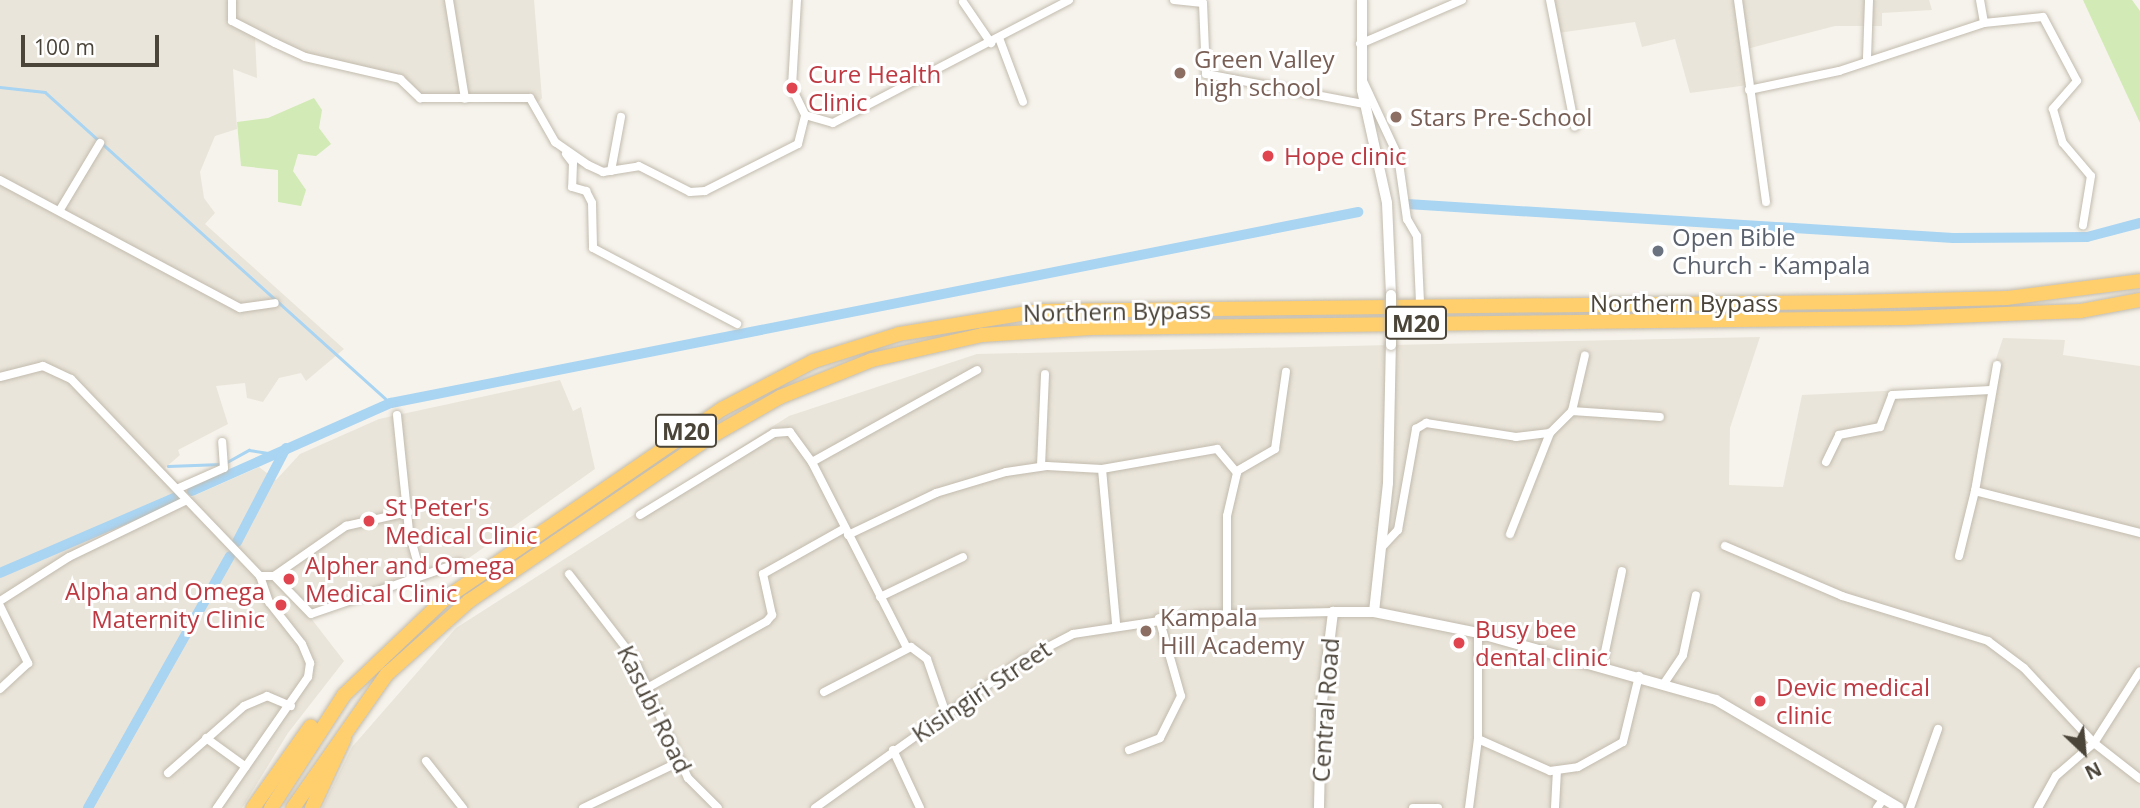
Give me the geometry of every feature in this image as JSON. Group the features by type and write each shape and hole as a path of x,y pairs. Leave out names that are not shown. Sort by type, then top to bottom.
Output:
{"highway":[{"name":"Northern Bypass","path":"271,808 344,695 446,598 561,514 722,409 814,361 937,325 1039,311 1420,302 2007,298 2140,281"},
{"name":"Northern Bypass","path":"293,808 361,706 415,646 469,601 712,436 823,377 923,346 982,335 1091,328 2080,311 2140,300"},
{"path":"2080,311 2140,308"},
{"path":"253,808 323,710 344,695"},
{"path":"312,808 361,706"}],"street":[{"path":"232,0 232,21 305,57 400,79 420,98 530,98 555,142 573,163 572,187 586,191 592,203 593,248 737,324"},
{"path":"449,0 465,99"},
{"path":"555,142 595,169 611,171 639,166 690,192 705,191 798,144 805,115 790,74 797,0"},
{"path":"805,115 846,120 1069,0"},
{"path":"1174,0 1203,3 1206,74 1364,104"},
{"path":"1362,0 1361,78 1364,104 1387,203 1391,295 1388,483 1374,612"},
{"path":"1360,44 1462,0"},
{"path":"1550,0 1575,127"},
{"path":"1738,0 1766,202"},
{"path":"1867,58 1869,0"},
{"path":"1980,0 1984,23"},
{"path":"962,2 990,43"},
{"path":"1749,90 1811,79 1867,58 1984,23 2043,17 2077,81 2053,109 2063,143 2091,176 2083,225"},
{"path":"999,38 1023,102"},
{"path":"1361,78 1393,138 1407,219 1417,236 1420,302"},
{"path":"611,171 621,117"},
{"path":"61,208 100,143"},
{"path":"0,180 61,208 240,308 275,303"},
{"path":"1510,534 1550,433 1572,411 1585,355"},
{"path":"1959,556 1975,491 1997,365"},
{"path":"0,377 43,366 61,370 178,488 185,501 260,576 269,603 310,663 291,706 243,766 244,776 217,808"},
{"path":"812,462 977,370"},
{"path":"1227,614 1227,516 1237,471 1275,449 1286,372"},
{"path":"1041,466 1045,374"},
{"path":"1826,462 1839,435 1880,427 1892,395 1991,390"},
{"path":"1572,411 1660,417"},
{"path":"397,415 408,512 420,572"},
{"path":"1379,551 1398,530 1420,426 1516,438 1550,433"},
{"path":"640,515 774,433 790,432 812,462 907,648 927,659 946,714"},
{"path":"178,488 224,468 222,442"},
{"path":"649,687 767,621 763,573 846,532 936,493 1041,466 1102,469 1214,449 1237,471"},
{"path":"1102,469 1116,624"},
{"path":"1975,491 2140,533"},
{"path":"0,689 28,663 0,603 69,557 185,501"},
{"path":"260,576 274,576 346,526 408,512"},
{"path":"1725,546 1842,596 1998,646 2094,743 2140,779"},
{"path":"880,597 963,557"},
{"path":"274,576 311,614 420,572 459,562"},
{"path":"1602,666 1622,571"},
{"name":"Kasubi Road","path":"569,574 621,638 649,687 692,783 719,808"},
{"path":"1665,682 1683,655 1696,595"},
{"path":"1333,612 1374,612 1478,632 1665,682 1716,700 1899,808"},
{"name":"Kisingiri Street","path":"815,808 893,750 1041,649 1116,624 1159,618 1333,612"},
{"name":"Central Road","path":"1319,808 1321,710 1333,612"},
{"path":"1129,750 1160,738 1181,696 1159,618"},
{"path":"1469,808 1478,739 1478,632"},
{"path":"824,692 907,648"},
{"path":"2038,808 2056,776 2094,743 2140,671"},
{"path":"1478,739 1557,773 1623,742 1639,676"},
{"path":"168,773 206,738 260,698 291,706"},
{"path":"1910,808 1938,729"},
{"path":"206,738 243,766"},
{"path":"893,750 920,808"},
{"path":"426,761 463,808"},
{"path":"583,808 681,761"},
{"path":"1555,808 1557,773"},
{"path":"1877,808 1884,798"},
{"path":"1413,808 1438,808"}],"shaded area":[{"path":"0,0 534,0 542,98 536,105 421,99 399,80 306,59 255,36 257,78 233,69 237,129 215,136 200,172 204,198 215,213 205,224 344,349 306,381 301,373 279,378 263,402 247,398 245,383 216,386 228,424 178,450 180,455 165,468 191,497 259,467 276,480 300,454 379,419 560,380 573,411 581,407 595,469 459,565 310,617 344,661 288,733 242,808 0,808"},
{"path":"1550,0 1929,0 1932,10 1882,13 1882,26 1835,26 1743,50 1748,85 1690,93 1675,39 1642,47 1635,22 1558,33"},
{"path":"1760,337 1730,428 1729,485 1783,487 1802,395 1987,386 2003,338 2065,340 2063,355 2140,366 2140,808 322,808 352,747 456,628 789,416 977,354"}],"green space":[{"path":"2083,0 2132,0 2140,11 2140,123"},
{"path":"314,98 322,110 319,128 331,144 316,156 298,154 293,171 306,190 301,206 278,202 278,170 241,166 237,122 268,118"}],"waterway":[{"path":"0,87 45,92 391,403"},
{"path":"1407,204 1953,238 2087,237 2140,223"},
{"path":"192,491 391,403 1358,212"},
{"path":"237,542 286,448"},
{"path":"227,462 249,450 268,453"},
{"path":"168,466 221,464"},
{"path":"0,573 179,496"},
{"path":"88,808 230,556"}],"place":[{"name":"Green Valley high school","path":"1180,73"},
{"name":"Cure Health Clinic","path":"792,88"},
{"name":"Stars Pre-School","path":"1396,117"},
{"name":"Hope clinic","path":"1268,156"},
{"name":"Open Bible Church - Kampala","path":"1658,251"},
{"name":"St Peter's Medical Clinic","path":"369,521"},
{"name":"Alpher and Omega Medical Clinic","path":"289,579"},
{"name":"Alpha and Omega Maternity Clinic","path":"281,605"},
{"name":"Kampala Hill Academy","path":"1146,631"},
{"name":"Busy bee dental clinic","path":"1459,643"},
{"name":"Devic medical clinic","path":"1760,701"}]}
